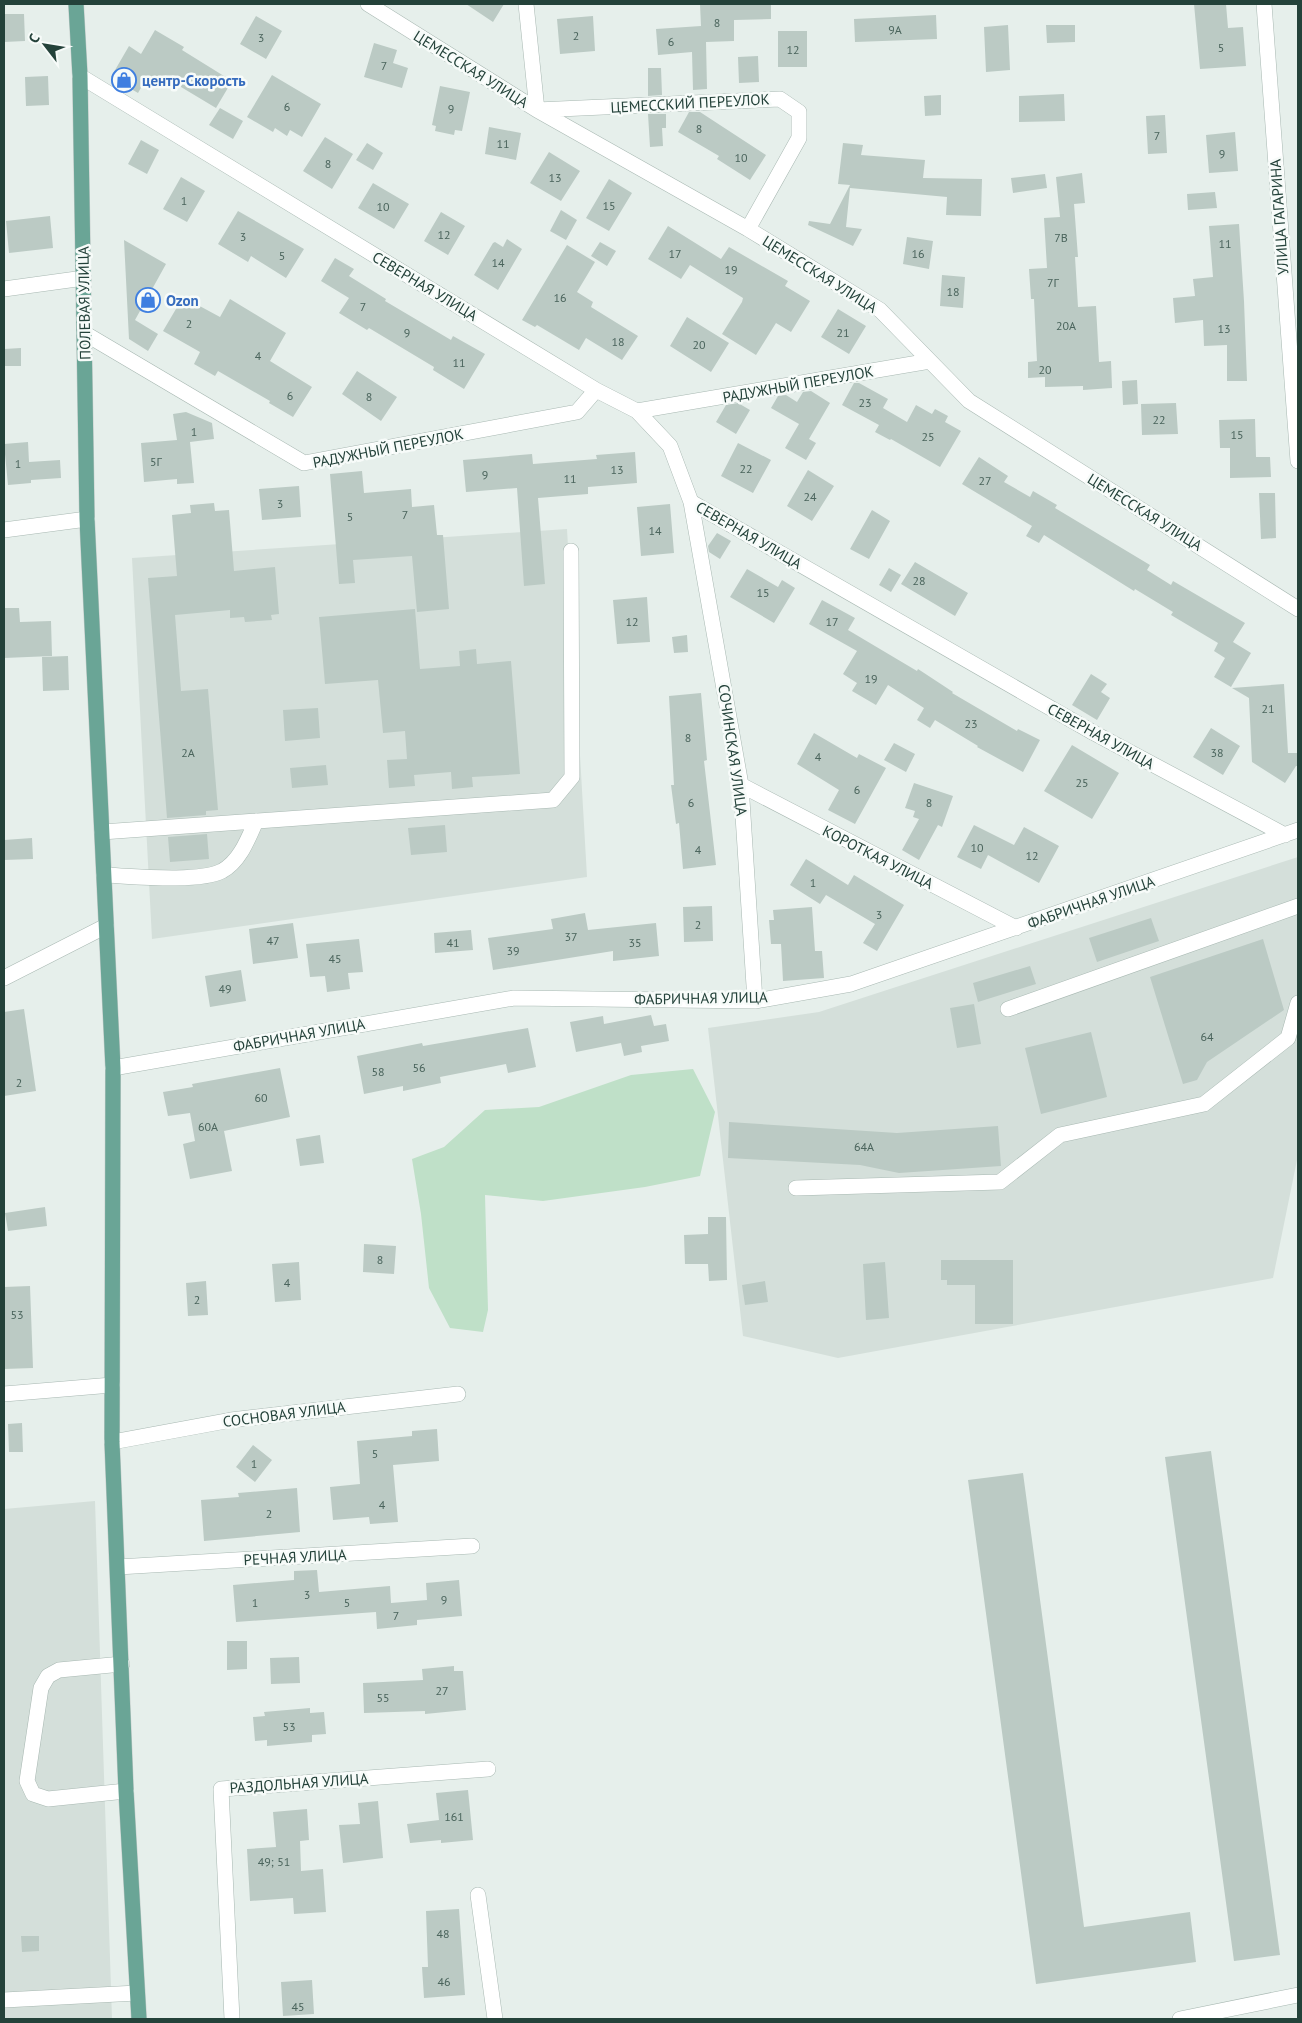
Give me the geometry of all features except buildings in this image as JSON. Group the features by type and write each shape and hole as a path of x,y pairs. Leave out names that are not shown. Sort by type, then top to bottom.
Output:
{"main road":[{"name":"ПОЛЕВАЯ УЛИЦА","path":"76,4 80,76 87,519 113,1068 112,1442 126,1791 139,2019"}],"street":[{"name":"ЦЕМЕССКАЯ УЛИЦА","path":"368,4 536,110 748,229 880,310 969,401 1298,609"},
{"path":"526,4 536,110"},
{"name":"УЛИЦА ГАГАРИНА","path":"1264,4 1298,461"},
{"name":"СЕВЕРНАЯ УЛИЦА","path":"80,76 596,390 637,411 670,446 691,502 1094,733 1292,833"},
{"name":"ЦЕМЕССКИЙ ПЕРЕУЛОК","path":"536,110 780,98 799,112 799,138 748,229"},
{"path":"4,289 84,278"},
{"name":"РАДУЖНЫЙ ПЕРЕУЛОК","path":"84,333 304,464 577,412 596,390"},
{"name":"РАДУЖНЫЙ ПЕРЕУЛОК","path":"637,411 930,361"},
{"name":"СОЧИНСКАЯ УЛИЦА","path":"691,502 741,785 755,1001"},
{"path":"4,530 87,519"},
{"path":"102,832 553,800 572,777 570,551"},
{"name":"КОРОТКАЯ УЛИЦА","path":"741,785 1016,928"},
{"path":"104,874 169,878 197,877 221,871 237,857 256,821"},
{"name":"ФАБРИЧНАЯ УЛИЦА","path":"113,1068 514,998 755,1001 851,984 1292,833"},
{"path":"1008,1009 1298,906"},
{"path":"4,978 106,926"},
{"path":"796,1188 1000,1182 1060,1135 1204,1104 1288,1038 1298,1004"},
{"path":"4,1394 112,1385"},
{"name":"СОСНОВАЯ УЛИЦА","path":"112,1442 231,1420 458,1394"},
{"name":"РЕЧНАЯ УЛИЦА","path":"118,1567 472,1546"},
{"path":"122,1664 59,1670 48,1676 41,1688 27,1781 33,1794 48,1799 126,1791"},
{"name":"РАЗДОЛЬНАЯ УЛИЦА","path":"232,2019 221,1789 488,1769"},
{"path":"478,1894 494,2019"},
{"path":"4,2000 137,1993"},
{"path":"1180,2019 1298,1995"}],"shaded area":[{"path":"567,529 587,877 152,939 132,558"},
{"path":"1298,857 1298,1155 1273,1278 838,1358 743,1336 708,1028 819,1012"},
{"path":"95,1501 112,2019 4,2019 4,1509"}],"green space":[{"path":"693,1069 715,1112 700,1176 645,1187 543,1201 485,1195 488,1310 483,1332 450,1328 429,1288 421,1214 412,1159 444,1147 485,1110 539,1107 631,1075"}],"place":[{"name":"центр-Скорость","path":"124,80"},
{"name":"Ozon","path":"148,300"}]}
